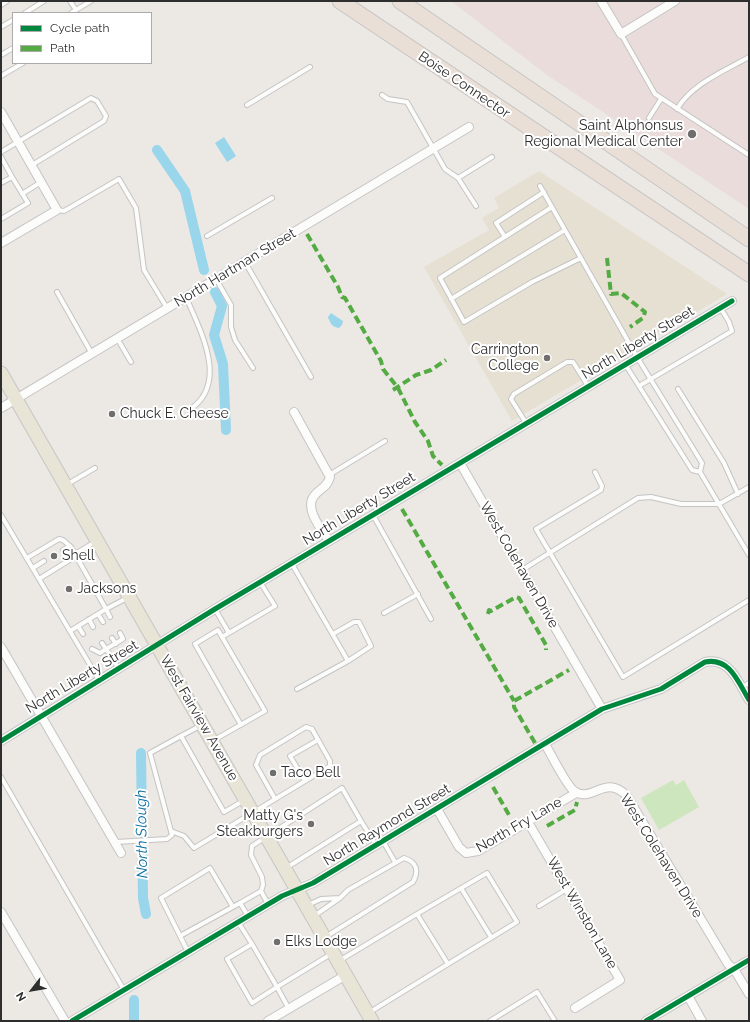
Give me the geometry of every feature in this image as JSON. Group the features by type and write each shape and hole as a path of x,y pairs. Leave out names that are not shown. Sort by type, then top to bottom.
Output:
{"highway":[{"path":"334,1 362,16"},
{"name":"Boise Connector","path":"340,1 749,274"},
{"path":"400,1 749,239"},
{"path":"407,1 432,22"}],"main road":[{"name":"West Fairview Avenue","path":"1,372 370,1017"}],"street":[{"path":"600,1 621,34 675,1"},
{"path":"1,112 57,210 1,243"},
{"name":"North Hartman Street","path":"1,408 469,127"},
{"name":"North Liberty Street","path":"1,741 158,646 215,609 732,301"},
{"path":"294,412 329,475 329,483 314,495 310,504 312,512 329,541"},
{"name":"West Colehaven Drive","path":"460,463 602,710"},
{"path":"1,647 121,853"},
{"name":"North Raymond Street","path":"72,1021 268,904 313,883 602,710 661,688 705,662 718,661 731,670 745,686"},
{"path":"745,686 749,700"},
{"path":"545,744 570,787 576,792"},
{"name":"West Colehaven Drive","path":"576,792 588,794 608,786 621,790 627,796 728,964 734,969 749,994"},
{"name":"North Fry Lane","path":"437,809 459,847 466,853 478,851 576,792"},
{"name":"West Winston Lane","path":"528,822 620,980 575,1008"},
{"path":"1,912 65,1021"},
{"path":"646,1021 749,960"},
{"path":"268,1021 346,975"},
{"path":"688,996 702,1021"}],"lane":[{"path":"1,5 7,1"},
{"path":"27,12 44,1"},
{"path":"70,1 76,10"},
{"path":"73,12 91,1"},
{"path":"1,27 12,21"},
{"path":"621,34 655,94 749,155"},
{"path":"1,55 12,49"},
{"path":"677,109 684,98 696,88 749,56"},
{"path":"1,76 21,64"},
{"path":"247,105 310,68"},
{"path":"382,95 388,99 407,102 446,169 458,178 476,206"},
{"path":"1,152 91,98 97,101 106,116 104,122 31,166"},
{"path":"649,118 661,99"},
{"path":"458,178 492,156"},
{"path":"1,157 28,203 1,219"},
{"path":"1,183 12,177"},
{"path":"57,210 64,211 72,207 119,179 136,208 144,270 167,308"},
{"path":"22,194 41,182"},
{"path":"540,186 637,357 702,464 700,472 749,555"},
{"path":"505,237 496,223 544,192"},
{"path":"207,236 272,198"},
{"path":"552,207 440,278 464,322 532,282 581,258"},
{"path":"451,299 565,230"},
{"path":"245,262 311,377"},
{"path":"216,279 231,305 231,326 235,340 253,368"},
{"path":"57,292 92,354"},
{"path":"186,297 203,337 210,367 211,379 196,406 189,410"},
{"path":"639,386 732,331 729,322 720,307"},
{"path":"117,338 131,362"},
{"path":"526,423 511,399 514,394 560,366 567,362 573,362 588,386"},
{"path":"625,364 692,470 700,472"},
{"path":"678,389 724,463 738,494"},
{"path":"329,475 385,441"},
{"path":"66,486 95,468"},
{"path":"596,472 602,486 601,490 536,529 622,677 749,600"},
{"path":"522,570 638,498 651,497 681,504 719,504 749,487"},
{"path":"1,515 99,681"},
{"path":"373,515 432,619"},
{"path":"27,558 59,539 63,540 70,546 110,617"},
{"path":"39,579 97,540"},
{"path":"63,550 70,546"},
{"path":"33,568 44,561"},
{"path":"292,563 348,661"},
{"path":"222,637 275,606 260,582"},
{"path":"384,613 418,594"},
{"path":"70,631 129,597"},
{"path":"215,609 229,633"},
{"path":"98,614 103,622"},
{"path":"89,620 93,627"},
{"path":"297,689 348,661 371,646 359,622 354,622 333,634"},
{"path":"78,626 83,634"},
{"path":"212,742 242,725 264,711 218,630 195,644 242,725"},
{"path":"92,649 100,653 116,644 123,638 120,633"},
{"path":"112,638 116,644"},
{"path":"102,643 119,669"},
{"path":"115,842 167,839 172,836 150,753 202,724"},
{"path":"171,831 184,836 194,848 330,766 330,761 312,729 306,727 260,754 256,765 275,799"},
{"path":"181,736 224,812 245,800"},
{"path":"305,781 290,756 318,740"},
{"path":"1,777 124,990"},
{"path":"180,936 261,891 263,885 262,877 251,855 252,846 342,788 361,821 395,862"},
{"path":"285,868 361,821"},
{"path":"310,911 340,898 348,890 404,858 410,860 415,866 417,874 413,882 324,937"},
{"path":"188,952 161,898 210,868 233,907"},
{"path":"252,944 227,959 252,1003 277,987 417,914 487,873 516,922 448,964 370,1017"},
{"path":"461,888 491,937"},
{"path":"539,906 567,889"},
{"path":"261,891 268,904"},
{"path":"310,911 321,899 340,898"},
{"path":"240,903 248,916"},
{"path":"417,914 448,964"},
{"path":"238,922 289,1009"},
{"path":"490,1021 537,992 555,1021"}],"shaded area":[{"name":"Saint Alphonsus Regional Medical Center","path":"451,1 749,1 749,209 547,75"},
{"name":"Carrington College","path":"539,171 727,294 512,421 424,267 489,230 482,218 499,208 494,198"}],"green space":[{"path":"673,780 676,785 684,780 699,807 659,830 641,798"}],"water":[{"path":"224,137 236,156 227,162 215,143"},
{"path":"331,313 343,321 339,328 333,326 330,321 328,317"}],"waterway":[{"name":"North Slough","path":"157,150 185,191 204,270"},
{"name":"North Slough","path":"215,292 222,306 214,335 223,364 226,430"},
{"name":"North Slough","path":"141,753 143,898 146,914"},
{"name":"North Slough","path":"134,1000 134,1021"}],"marked path":[{"path":"307,234 338,287 342,297 345,298 381,361 383,369 398,388 415,422 428,441 433,456 442,465"},
{"path":"607,258 611,294 621,293 645,312 643,318 630,327"},
{"path":"393,390 416,375 431,370 446,360"},
{"path":"402,509 514,701"},
{"path":"488,614 489,610 491,611 516,597 519,598 546,645 546,650"},
{"path":"535,743 514,707 514,701 569,670"},
{"path":"493,787 509,815"},
{"path":"547,826 575,810 577,802"}],"cycle path":[{"path":"1,741 215,609 732,301"},
{"path":"72,1021 282,896 313,883 602,709 661,689 705,662 714,661 721,663 732,672 749,700"},
{"path":"646,1021 749,960"}],"place":[{"name":"Saint Alphonsus Regional Medical Center","path":"692,134"},
{"name":"Carrington College","path":"547,358"},
{"name":"Chuck E. Cheese","path":"112,414"},
{"name":"Shell","path":"54,556"},
{"name":"Jacksons","path":"69,589"},
{"name":"Taco Bell","path":"273,773"},
{"name":"Matty G's Steakburgers","path":"311,824"},
{"name":"Elks Lodge","path":"277,942"}]}
